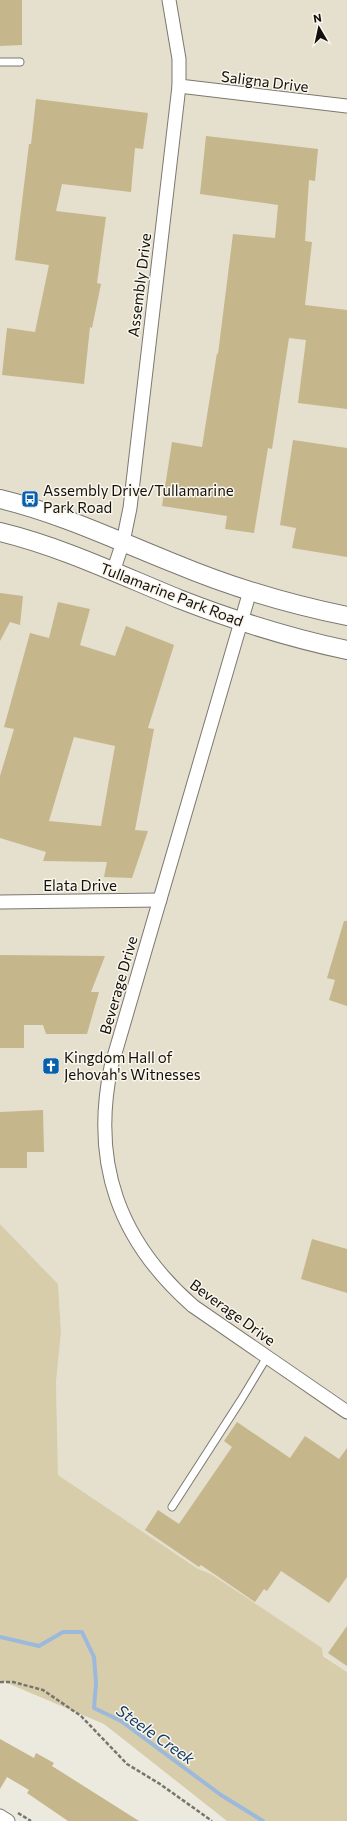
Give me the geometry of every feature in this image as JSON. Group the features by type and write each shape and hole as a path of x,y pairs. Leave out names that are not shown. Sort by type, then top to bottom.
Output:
{"street":[{"name":"Assembly Drive","path":"113,572 123,542 130,508 179,86 179,59 169,0"},
{"name":"Saligna Drive","path":"179,86 347,106"},
{"name":"Tullamarine Park Road","path":"0,499 52,514 176,564 250,591 287,602 347,616"},
{"name":"Tullamarine Park Road","path":"0,532 66,552 180,599 241,621 312,642 347,650"},
{"name":"Beverage Drive","path":"250,591 113,1061 107,1087 104,1130 112,1184 118,1202 139,1246 168,1283 193,1306 347,1412"},
{"name":"Elata Drive","path":"0,902 160,900"},
{"path":"0,1816 8,1821"}],"lane":[{"path":"0,62 20,62"},
{"path":"172,1507 267,1357"}],"path":[{"path":"0,1682 13,1682 43,1690 81,1716 127,1764 160,1784 212,1821"}],"shaded area":[{"path":"0,0 347,0 347,1672 211,1574 198,1570 58,1475 56,1382 61,1332 58,1284 0,1224"},
{"path":"0,1224 58,1284 61,1332 56,1382 58,1475 198,1569 211,1574 322,1648 323,1656 347,1672 347,1821 227,1821 104,1724 0,1680"}],"building":[{"path":"0,0 22,0 22,45 0,46"},
{"path":"36,99 148,113 143,149 135,148 131,192 62,184 56,211 106,217 97,283 101,284 92,328 90,327 84,384 2,375 7,328 35,332 49,265 15,260"},
{"path":"206,136 318,149 315,181 309,180 305,241 312,242 305,305 347,310 347,409 298,403 306,340 289,338 272,449 268,448 254,533 225,529 227,516 162,506 172,442 202,447 217,353 218,354 233,234 275,238 278,205 200,194"},
{"path":"293,440 347,448 347,557 292,548 296,528 280,525"},
{"path":"0,593 23,596 20,625 10,622 0,641"},
{"path":"58,602 90,609 80,645 115,656 126,626 174,645 148,728 154,729 135,830 148,831 132,878 104,877 107,862 43,861 46,852 0,838 0,776 14,729 4,727 30,633 49,638","holes":["74,737 115,746 101,826 49,821"]},
{"path":"344,921 347,921 347,1006 329,1000 335,980 327,978"},
{"path":"0,955 105,956 91,992 99,992 87,1034 46,1034 43,1025 24,1025 24,1048 0,1048"},
{"path":"43,1110 44,1152 27,1152 27,1168 0,1168 0,1112"},
{"path":"312,1239 347,1249 347,1293 301,1279"},
{"path":"237,1422 290,1458 305,1436 339,1459 347,1448 347,1577 329,1603 281,1571 267,1591 264,1589 255,1602 201,1565 199,1567 145,1530 158,1510 179,1524 232,1447 224,1441"},
{"path":"347,1626 347,1666 328,1653"},
{"path":"0,1739 34,1758 36,1753 54,1763 52,1766 139,1821 68,1821 27,1793 29,1790 7,1777 0,1789"}],"waterway":[{"name":"Steele Creek","path":"0,1637 39,1646 63,1632 82,1632 94,1657 96,1683 94,1708 121,1721 221,1795 263,1821"}],"place":[{"name":"Assembly Drive/Tullamarine Park Road","path":"30,499"},
{"name":"Kingdom Hall of Jehovah's Witnesses","path":"51,1066"}]}
